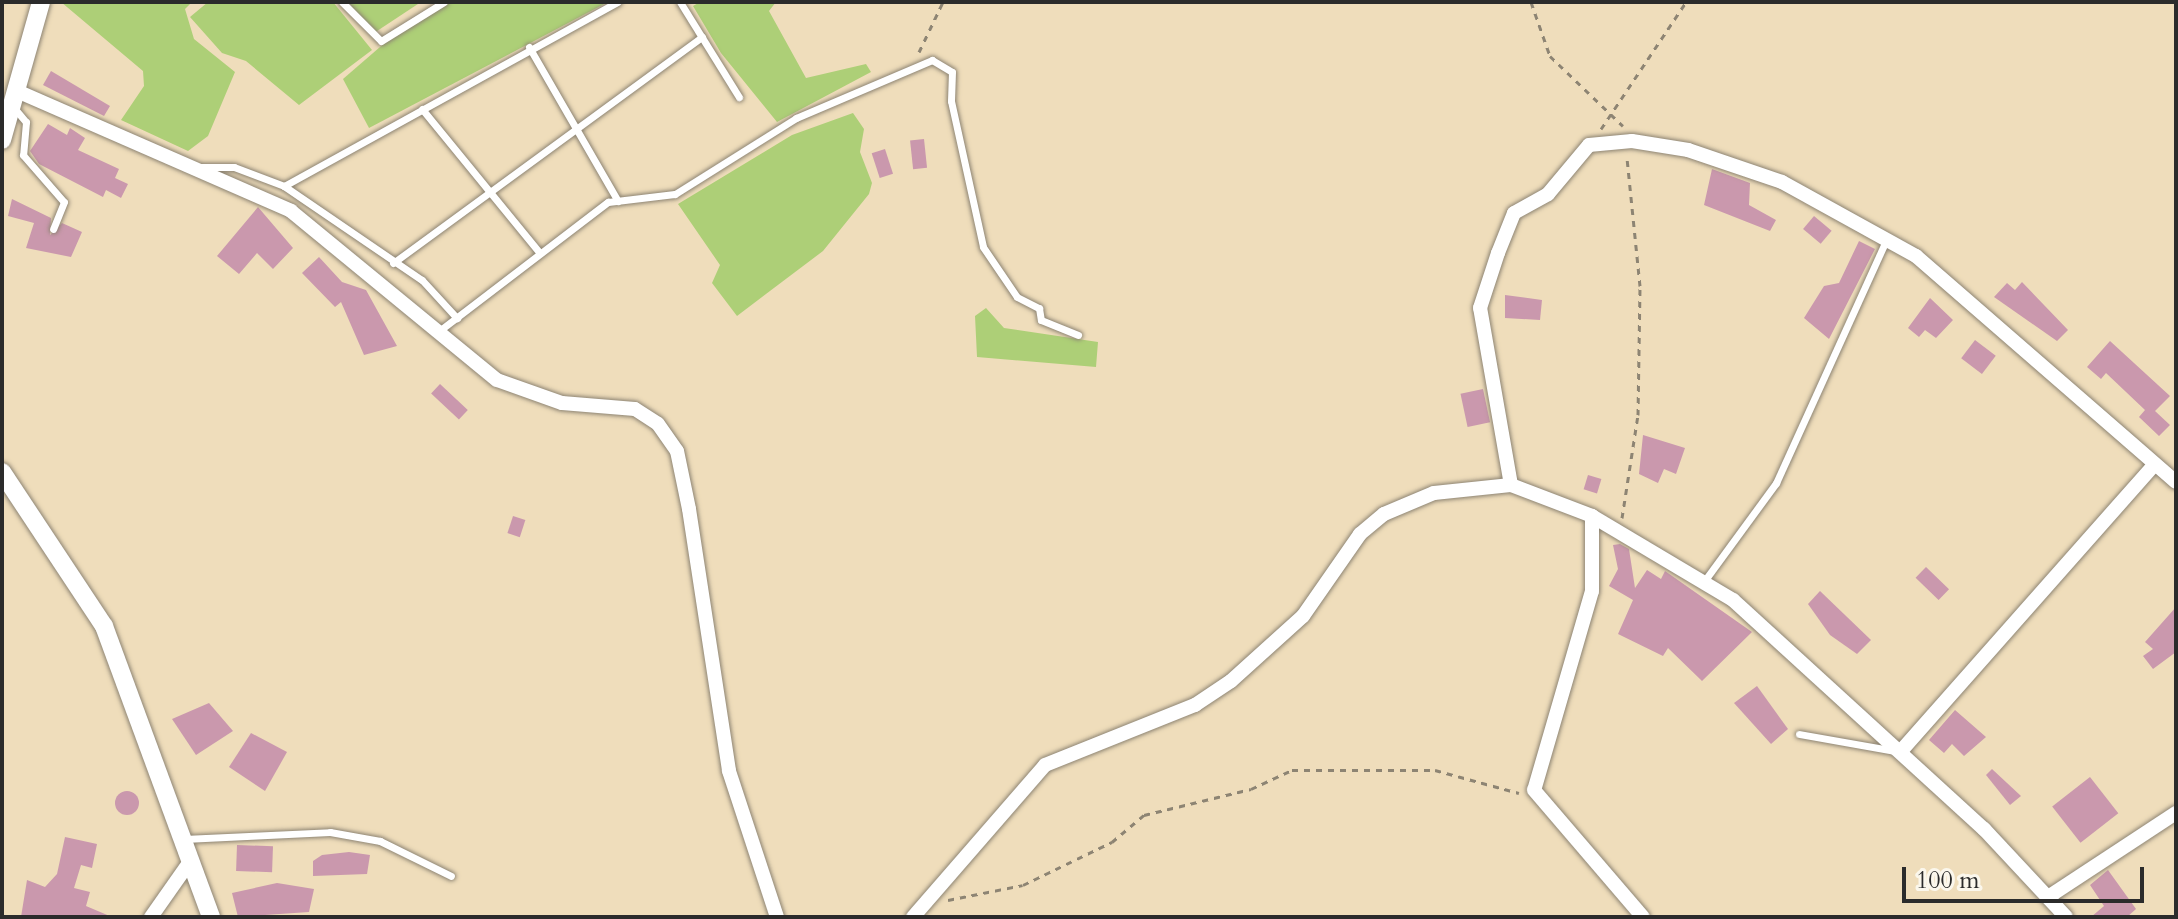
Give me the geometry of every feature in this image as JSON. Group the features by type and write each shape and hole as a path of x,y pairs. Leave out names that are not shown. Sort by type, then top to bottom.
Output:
{"street":[{"path":"2,140 16,100 41,2"},
{"path":"16,100 291,211 438,332 526,394 635,409 677,451 729,771 777,917"},
{"path":"1511,485 1480,308 1514,213 1548,194 1589,145 1627,142 1769,177 1887,238 1960,288 2176,482"},
{"path":"1901,751 2155,464"},
{"path":"2,472 104,626 211,917"},
{"path":"913,917 1045,765 1195,705 1231,681 1303,616 1351,546 1384,514 1434,493 1511,485 1592,516 1705,580 1901,751 2066,917"},
{"path":"1592,516 1592,591 1535,795 1643,917"},
{"path":"2048,897 2176,813"},
{"path":"151,917 191,860"}],"lane":[{"path":"342,2 381,41 444,2"},
{"path":"284,186 529,47 618,2"},
{"path":"680,2 739,97"},
{"path":"393,263 576,126 702,37"},
{"path":"529,47 618,201"},
{"path":"438,332 540,253 618,201 675,194 796,118 932,60 949,66 983,247 1017,297 1039,308 1041,320 1078,335"},
{"path":"16,100 26,122 23,155 64,202 53,229"},
{"path":"422,109 540,253"},
{"path":"188,169 234,167 284,186 422,280 457,318"},
{"path":"1705,580 1776,483 1887,238"},
{"path":"1799,734 1901,751"},
{"path":"184,839 330,832 380,841 451,876"}],"path":[{"path":"912,71 943,2"},
{"path":"1531,2 1550,56 1615,112 1627,142 1640,286 1632,472 1616,529"},
{"path":"1589,145 1615,112 1686,2"},
{"path":"928,903 1023,885 1112,842 1144,815 1251,789 1292,770 1435,770 1535,795"}],"green space":[{"path":"61,2 192,2 185,9 194,39 235,72 208,136 188,151 121,120 144,86 143,71"},
{"path":"208,2 333,2 372,50 299,105 246,61 222,53 190,17"},
{"path":"348,2 421,2 374,33"},
{"path":"448,2 608,2 369,128 343,79 395,34"},
{"path":"700,2 776,2 769,11 806,78 866,64 871,72 777,122 721,53 693,6"},
{"path":"853,113 864,129 860,152 872,183 869,194 823,251 737,316 712,283 720,265 678,204 792,135"},
{"path":"986,308 1004,328 1098,342 1096,367 977,357 975,316"}],"building":[{"path":"51,71 110,106 104,116 43,85"},
{"path":"48,124 67,135 70,128 85,138 78,150 119,169 115,178 128,184 121,198 106,190 103,197 39,164 30,151"},
{"path":"924,139 927,168 913,169 910,140"},
{"path":"885,149 893,174 880,178 872,153"},
{"path":"1712,169 1750,183 1749,205 1776,220 1770,231 1704,205"},
{"path":"12,199 51,218 50,235 62,223 82,232 71,257 26,248 34,223 8,216"},
{"path":"258,207 293,248 273,269 257,253 239,274 217,256"},
{"path":"1814,216 1832,231 1821,244 1803,229"},
{"path":"1859,241 1875,249 1829,339 1804,318 1824,286 1839,283"},
{"path":"319,257 342,282 366,290 397,346 364,355 341,302 335,307 302,273"},
{"path":"2022,282 2068,330 2057,341 1994,297 2007,283 2015,290"},
{"path":"1505,295 1542,300 1540,320 1505,318"},
{"path":"1930,298 1953,320 1936,338 1925,330 1919,337 1908,328"},
{"path":"1975,340 1996,356 1982,374 1961,358"},
{"path":"2110,341 2170,396 2155,411 2170,425 2159,436 2139,417 2145,410 2106,373 2101,379 2087,367"},
{"path":"440,384 468,410 459,419 431,394"},
{"path":"1483,389 1490,422 1468,427 1461,394"},
{"path":"1643,435 1685,448 1676,474 1664,469 1658,483 1639,474"},
{"path":"1588,475 1601,479 1597,493 1584,489"},
{"path":"513,516 525,520 520,537 507,533"},
{"path":"1620,544 1629,549 1635,588 1647,570 1661,579 1665,571 1752,632 1702,681 1668,648 1663,656 1618,634 1633,600 1609,586 1618,569 1613,545"},
{"path":"1926,567 1949,589 1939,600 1916,578"},
{"path":"1820,591 1871,640 1857,654 1830,635 1808,604"},
{"path":"2176,607 2176,652 2153,669 2143,656 2153,649 2145,642"},
{"path":"1757,686 1788,729 1771,744 1734,703"},
{"path":"209,703 233,731 196,755 172,719"},
{"path":"1955,710 1986,737 1964,756 1952,744 1944,753 1929,740"},
{"path":"251,733 287,752 265,791 229,767"},
{"path":"1992,769 2021,796 2010,805 1986,775"},
{"path":"2090,777 2118,813 2080,843 2052,807"},
{"path":"127,791 136,794 139,803 136,812 127,815 118,812 115,803 118,794"},
{"path":"65,837 97,844 92,868 81,865 74,888 90,892 86,906 112,917 21,917 27,880 45,887 57,874"},
{"path":"237,845 273,846 272,872 236,871"},
{"path":"349,852 370,855 367,874 313,876 313,861 322,855"},
{"path":"2108,870 2136,909 2127,917 2091,917 2104,906 2090,885"},
{"path":"277,883 314,889 309,912 238,917 232,893"}]}
